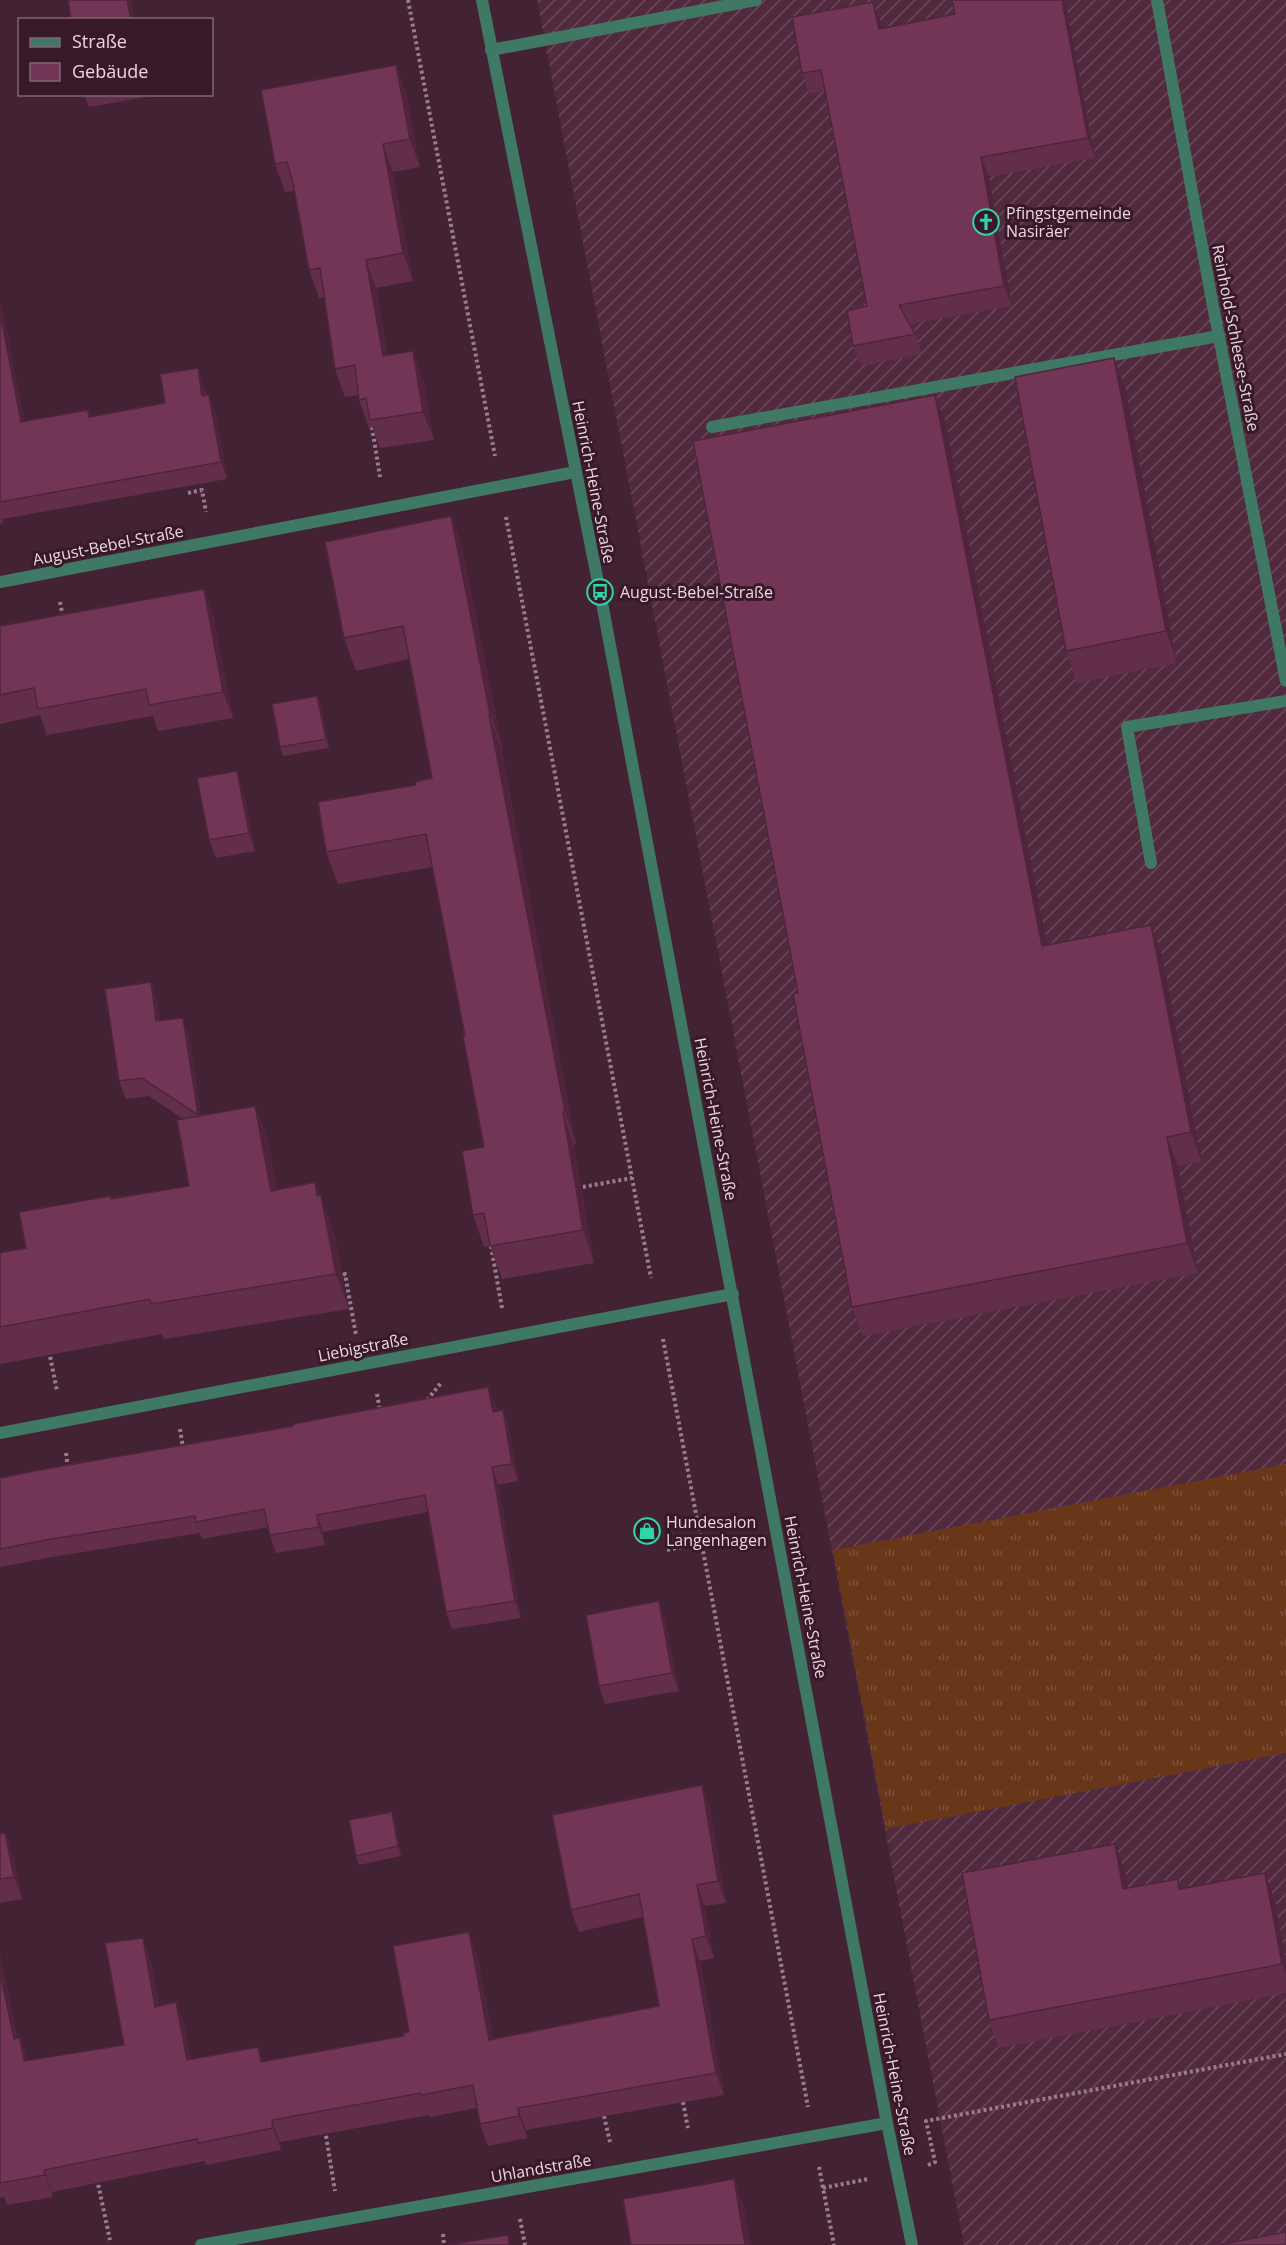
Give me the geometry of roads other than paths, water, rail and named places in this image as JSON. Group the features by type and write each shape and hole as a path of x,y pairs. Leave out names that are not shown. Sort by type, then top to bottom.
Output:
{"street":[{"name":"Heinrich-Heine-Straße","path":"482,0 733,1294 887,2123 912,2245"},
{"path":"491,50 756,0"},
{"name":"Reinhold-Schleese-Straße","path":"1157,0 1286,681"},
{"path":"712,427 1219,336"},
{"name":"August-Bebel-Straße","path":"0,582 575,472"},
{"path":"1151,863 1127,727 1286,701"},
{"name":"Liebigstraße","path":"0,1433 733,1294"},
{"name":"Uhlandstraße","path":"201,2245 887,2123"}],"place":[{"name":"Pfingstgemeinde Nasiräer","path":"986,222"},
{"name":"August-Bebel-Straße","path":"600,592"},
{"name":"Hundesalon Langenhagen","path":"647,1531"}]}
